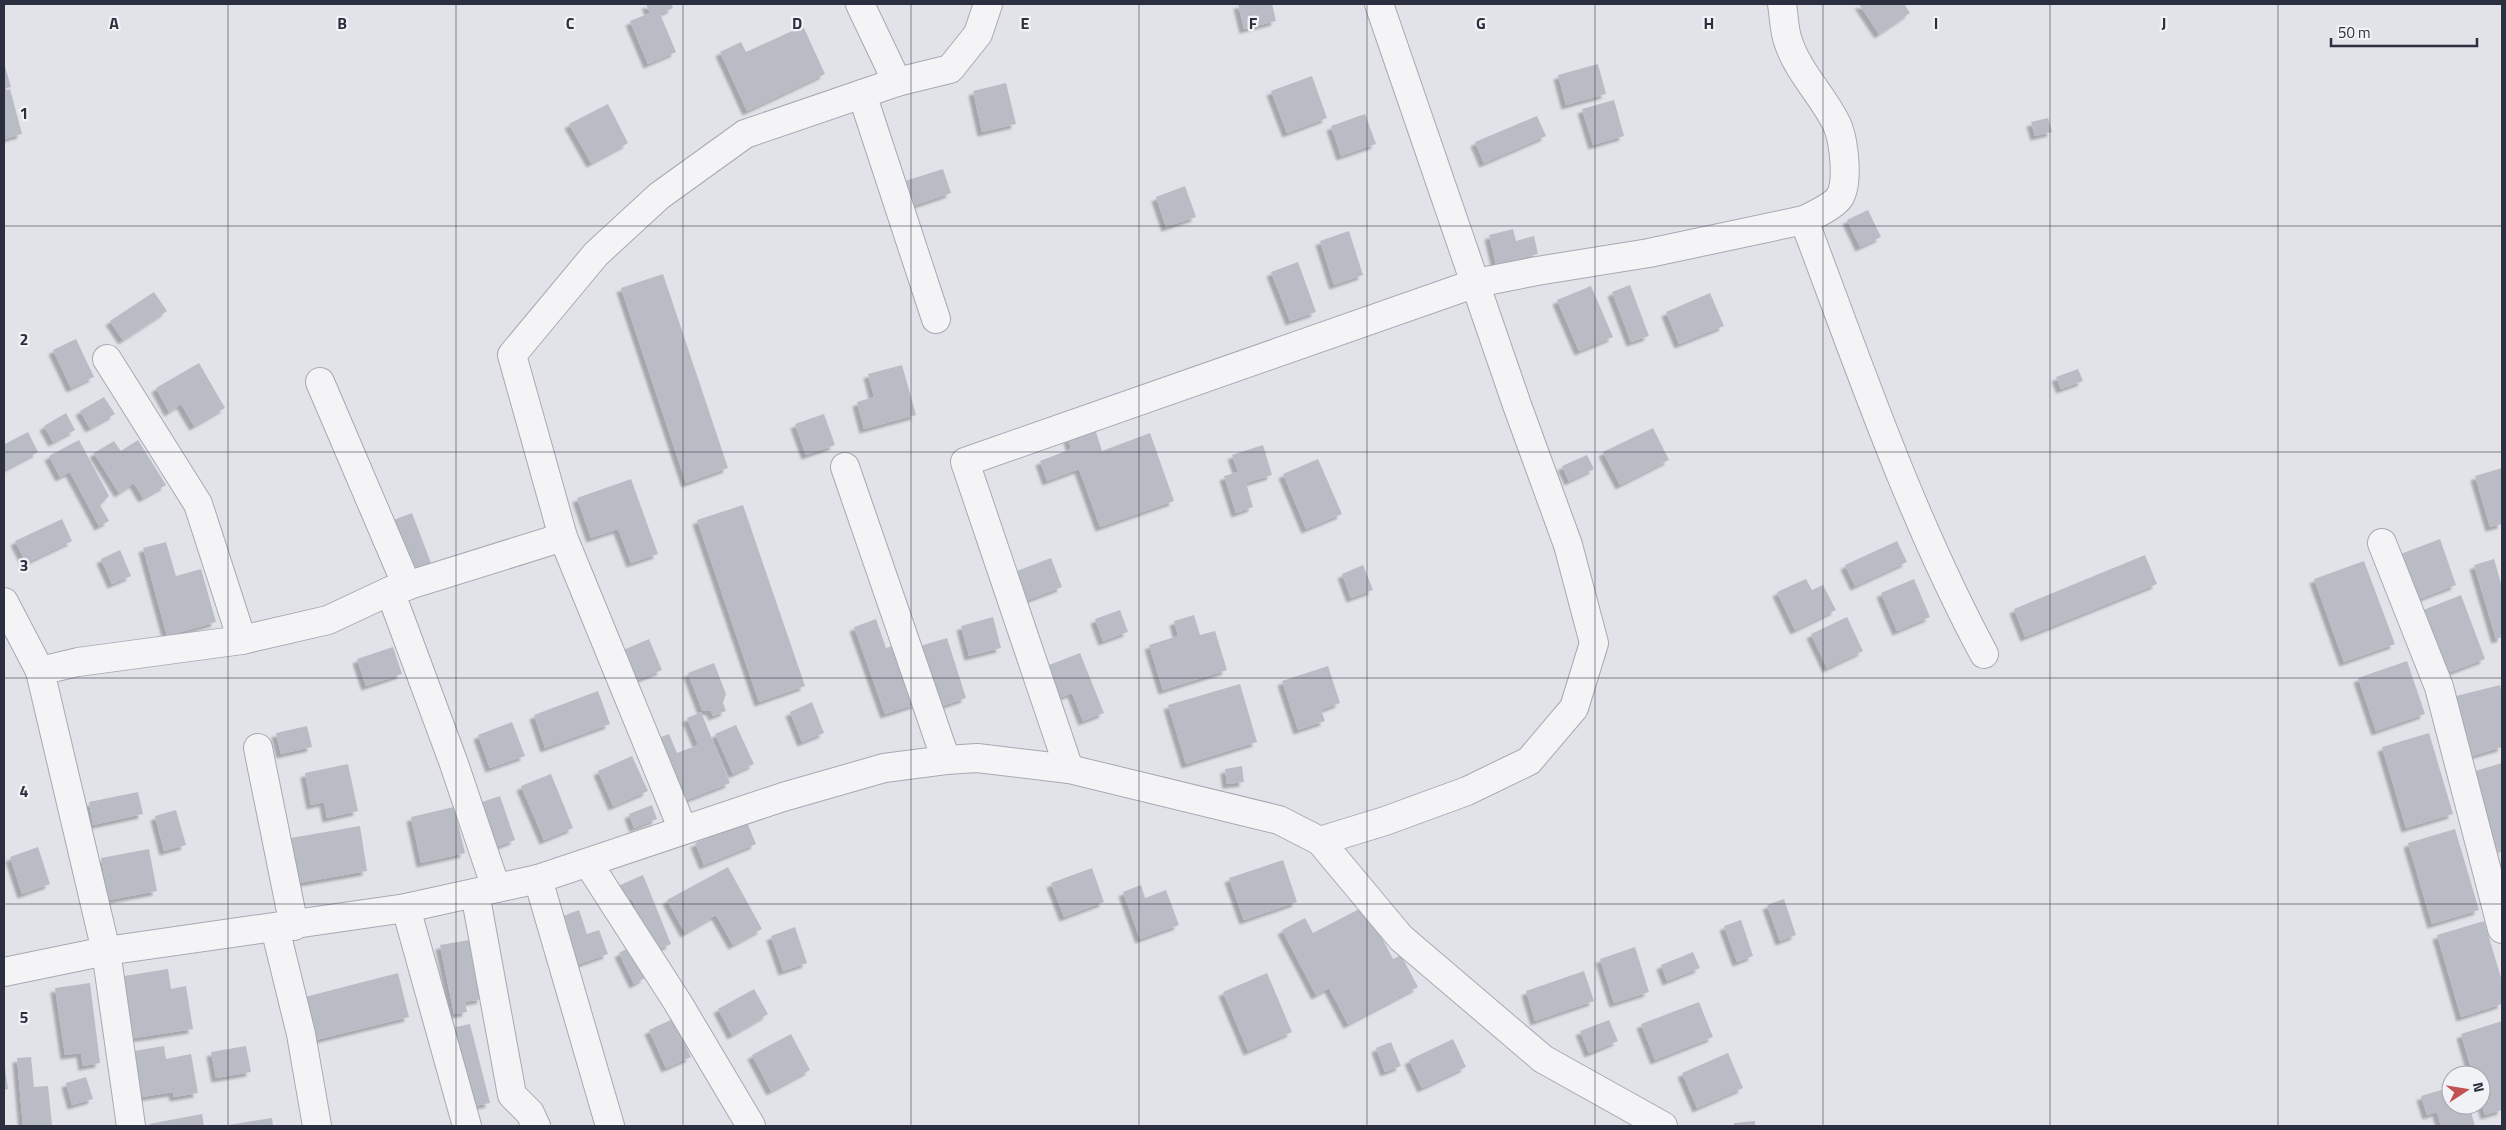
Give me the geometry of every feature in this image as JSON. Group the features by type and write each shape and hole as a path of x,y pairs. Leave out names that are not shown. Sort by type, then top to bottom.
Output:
{"street":[{"path":"860,4 897,82"},
{"path":"683,830 563,537 512,355 596,254 659,196 745,134 897,82 950,69 978,34 988,4"},
{"path":"1320,841 1385,821 1467,791 1529,761 1574,708 1594,643 1568,545 1517,405 1379,4"},
{"path":"1069,769 965,462 1476,283 1564,266 1649,254 1804,220 1839,198 1846,180 1844,159 1838,128 1808,80 1788,41 1782,4"},
{"path":"862,94 936,319"},
{"path":"1804,220 1898,468 1961,612 1984,654"},
{"path":"107,359 198,504 242,640"},
{"path":"320,382 398,589 453,762 485,891 512,1095 530,1113 536,1126"},
{"path":"845,468 946,760"},
{"path":"40,671 78,662 242,640 328,620 398,589 563,537"},
{"path":"2382,543 2439,687 2502,929"},
{"path":"4,602 40,671 106,951 131,1126"},
{"path":"258,748 301,1034 317,1126"},
{"path":"4,972 106,951 285,927 406,908 485,891 538,879 783,797 884,768 978,758 1069,769 1280,820 1320,841 1401,938 1544,1058 1663,1126"},
{"path":"588,863 678,1003 751,1126"},
{"path":"538,879 610,1126"},
{"path":"406,908 468,1126"}],"building":[{"path":"646,4 671,4 673,8 660,14 676,52 648,64 630,21 650,13"},
{"path":"1238,4 1272,4 1276,21 1244,29"},
{"path":"1859,4 1904,4 1910,13 1879,34"},
{"path":"803,26 825,74 747,111 720,52 741,42 746,52"},
{"path":"4,63 11,87 4,89"},
{"path":"1598,64 1606,94 1566,105 1558,75"},
{"path":"1312,76 1327,118 1287,133 1271,91"},
{"path":"1006,83 1016,124 982,132 973,91"},
{"path":"10,89 22,134 4,139 4,91"},
{"path":"1614,100 1624,136 1593,145 1582,109"},
{"path":"608,104 628,143 591,163 569,124"},
{"path":"1365,114 1376,144 1341,156 1331,126"},
{"path":"1537,116 1546,136 1484,163 1475,142"},
{"path":"2048,118 2052,132 2035,136 2031,122"},
{"path":"943,169 951,193 913,206 905,181"},
{"path":"1185,186 1196,217 1166,227 1156,197"},
{"path":"1868,210 1881,237 1860,247 1847,220"},
{"path":"1513,229 1516,241 1534,236 1538,254 1496,265 1489,235"},
{"path":"1349,231 1363,275 1334,285 1320,241"},
{"path":"1298,262 1316,312 1290,321 1271,272"},
{"path":"663,274 728,468 686,483 621,288"},
{"path":"1630,285 1649,336 1631,342 1612,292"},
{"path":"1591,286 1613,337 1579,351 1557,300"},
{"path":"154,292 167,311 123,340 110,321"},
{"path":"1710,293 1724,326 1679,344 1666,312"},
{"path":"76,339 94,377 71,388 53,350"},
{"path":"199,363 225,408 194,426 181,404 169,412 156,388"},
{"path":"902,365 916,415 864,429 857,402 874,397 868,374"},
{"path":"2078,369 2083,381 2061,389 2056,377"},
{"path":"104,397 115,414 90,428 80,411"},
{"path":"66,413 75,430 53,442 44,426"},
{"path":"824,414 835,445 806,455 795,424"},
{"path":"1653,428 1669,460 1620,485 1603,452"},
{"path":"1095,429 1102,451 1150,433 1174,501 1100,527 1079,469 1047,481 1040,461 1071,449 1068,438"},
{"path":"28,432 38,452 4,470 4,441 5,444"},
{"path":"79,440 109,496 100,505 109,521 99,526 70,472 60,477 49,456"},
{"path":"138,440 166,485 143,498 134,483 119,493 94,453 114,441 121,451"},
{"path":"1263,445 1272,475 1246,483 1253,507 1236,513 1224,476 1238,472 1232,455"},
{"path":"1587,455 1594,469 1569,481 1562,466"},
{"path":"1318,459 1342,514 1306,529 1283,474"},
{"path":"2502,468 2502,524 2490,527 2475,476"},
{"path":"631,479 658,554 631,563 618,529 591,538 577,498"},
{"path":"743,505 805,686 759,702 697,520"},
{"path":"412,513 433,568 408,578 388,522"},
{"path":"62,519 72,541 26,563 15,541"},
{"path":"2440,539 2456,585 2414,601 2398,555"},
{"path":"1897,541 1907,562 1855,586 1845,565"},
{"path":"166,542 176,576 201,569 216,622 167,636 143,548"},
{"path":"120,550 131,576 112,584 101,559"},
{"path":"2145,555 2157,584 2025,637 2014,609"},
{"path":"1051,558 1062,587 1025,601 1014,572"},
{"path":"2494,559 2502,587 2502,637 2496,639 2474,565"},
{"path":"2364,561 2395,644 2344,662 2314,579"},
{"path":"1363,565 1373,590 1351,598 1342,574"},
{"path":"1806,579 1812,590 1823,585 1836,610 1795,630 1777,592"},
{"path":"1914,579 1930,617 1897,631 1881,593"},
{"path":"2461,595 2485,659 2445,674 2421,611"},
{"path":"1120,610 1128,632 1103,641 1095,619"},
{"path":"1194,615 1200,635 1215,631 1227,670 1163,690 1149,645 1178,636 1174,621"},
{"path":"993,617 1001,648 969,656 961,626"},
{"path":"1847,617 1863,651 1827,668 1811,634"},
{"path":"876,619 886,648 895,645 916,704 885,714 854,627"},
{"path":"947,638 966,698 939,707 920,646"},
{"path":"649,639 662,670 635,681 621,651"},
{"path":"393,647 402,674 366,686 357,659"},
{"path":"1080,653 1104,713 1083,721 1072,693 1057,699 1044,667"},
{"path":"2407,661 2425,714 2376,731 2358,678"},
{"path":"714,663 726,694 723,703 726,711 713,716 711,711 702,710 688,673"},
{"path":"1328,666 1340,703 1321,710 1325,721 1298,730 1282,681"},
{"path":"1240,684 1257,742 1186,764 1168,705"},
{"path":"2500,685 2502,695 2502,747 2468,757 2452,697"},
{"path":"598,691 610,724 545,748 534,715"},
{"path":"812,702 824,733 802,742 790,712"},
{"path":"701,712 730,783 684,801 658,738 669,734 677,753 698,745 687,718"},
{"path":"512,722 525,756 490,768 478,735"},
{"path":"736,725 754,764 733,774 715,734"},
{"path":"307,726 312,747 281,754 276,733"},
{"path":"2429,733 2453,814 2406,828 2382,747"},
{"path":"632,756 648,791 613,806 598,771"},
{"path":"2502,763 2502,852 2496,853 2472,772"},
{"path":"348,764 358,811 327,818 324,802 311,805 305,773"},
{"path":"1242,766 1244,782 1227,784 1225,769"},
{"path":"551,774 573,828 544,840 521,786"},
{"path":"138,792 143,814 93,825 89,802"},
{"path":"500,796 515,840 491,849 476,804"},
{"path":"652,805 657,819 634,828 629,814"},
{"path":"454,807 465,853 421,863 411,817"},
{"path":"176,810 186,845 164,851 155,816"},
{"path":"747,822 756,844 704,865 695,843"},
{"path":"360,826 367,871 299,883 291,838"},
{"path":"2455,829 2479,910 2432,924 2408,843"},
{"path":"38,847 50,884 22,894 10,857"},
{"path":"149,849 157,891 109,900 101,858"},
{"path":"1283,860 1297,902 1244,920 1229,878"},
{"path":"728,867 762,929 733,945 716,915 685,933 667,900"},
{"path":"1092,868 1104,902 1064,917 1051,883"},
{"path":"643,875 671,944 653,951 632,899 625,902 618,886"},
{"path":"1141,885 1145,898 1166,890 1179,925 1140,939 1123,892"},
{"path":"1784,899 1796,935 1780,941 1767,905"},
{"path":"1365,906 1393,959 1401,955 1418,987 1348,1024 1329,988 1316,995 1282,930 1305,918 1313,933"},
{"path":"579,910 587,934 599,930 608,954 574,966 558,918"},
{"path":"1741,920 1753,956 1737,962 1724,926"},
{"path":"2484,921 2502,981 2502,1004 2461,1017 2437,935"},
{"path":"795,927 807,963 783,971 771,936"},
{"path":"469,940 482,999 465,1002 467,1012 454,1014 440,945"},
{"path":"630,947 645,978 634,984 619,953"},
{"path":"1635,947 1649,992 1614,1003 1600,959"},
{"path":"1693,952 1700,968 1667,981 1661,965"},
{"path":"168,969 171,989 186,986 193,1029 128,1039 118,977"},
{"path":"1584,971 1594,1001 1535,1021 1526,991"},
{"path":"398,973 409,1017 312,1041 301,998"},
{"path":"1267,973 1292,1032 1248,1051 1223,992"},
{"path":"90,983 100,1063 83,1066 81,1053 65,1055 55,988"},
{"path":"754,989 768,1014 732,1035 718,1009"},
{"path":"1699,1002 1713,1037 1655,1060 1641,1024"},
{"path":"673,1019 691,1057 666,1068 649,1030"},
{"path":"1609,1020 1618,1041 1589,1053 1580,1031"},
{"path":"2502,1021 2502,1110 2491,1113 2491,1065 2470,1065 2461,1034"},
{"path":"470,1024 490,1103 475,1106 456,1027"},
{"path":"791,1034 810,1070 771,1091 752,1055"},
{"path":"1453,1039 1466,1067 1422,1088 1409,1060"},
{"path":"1391,1042 1401,1066 1385,1072 1376,1048"},
{"path":"164,1046 166,1059 191,1054 198,1093 174,1097 173,1092 136,1098 128,1052"},
{"path":"246,1046 251,1072 216,1078 211,1052"},
{"path":"1728,1053 1743,1088 1697,1108 1682,1073"},
{"path":"31,1057 34,1087 48,1086 52,1125 23,1126 17,1058"},
{"path":"4,1061 8,1089 4,1090"},
{"path":"86,1077 93,1099 72,1105 66,1083"},
{"path":"2441,1090 2441,1115 2472,1115 2475,1126 2441,1126 2437,1112 2427,1115 2421,1096"},
{"path":"202,1114 204,1126 150,1126 149,1124"},
{"path":"272,1118 273,1126 228,1126 228,1125"},
{"path":"1755,1121 1755,1126 1734,1126 1734,1123"}]}
